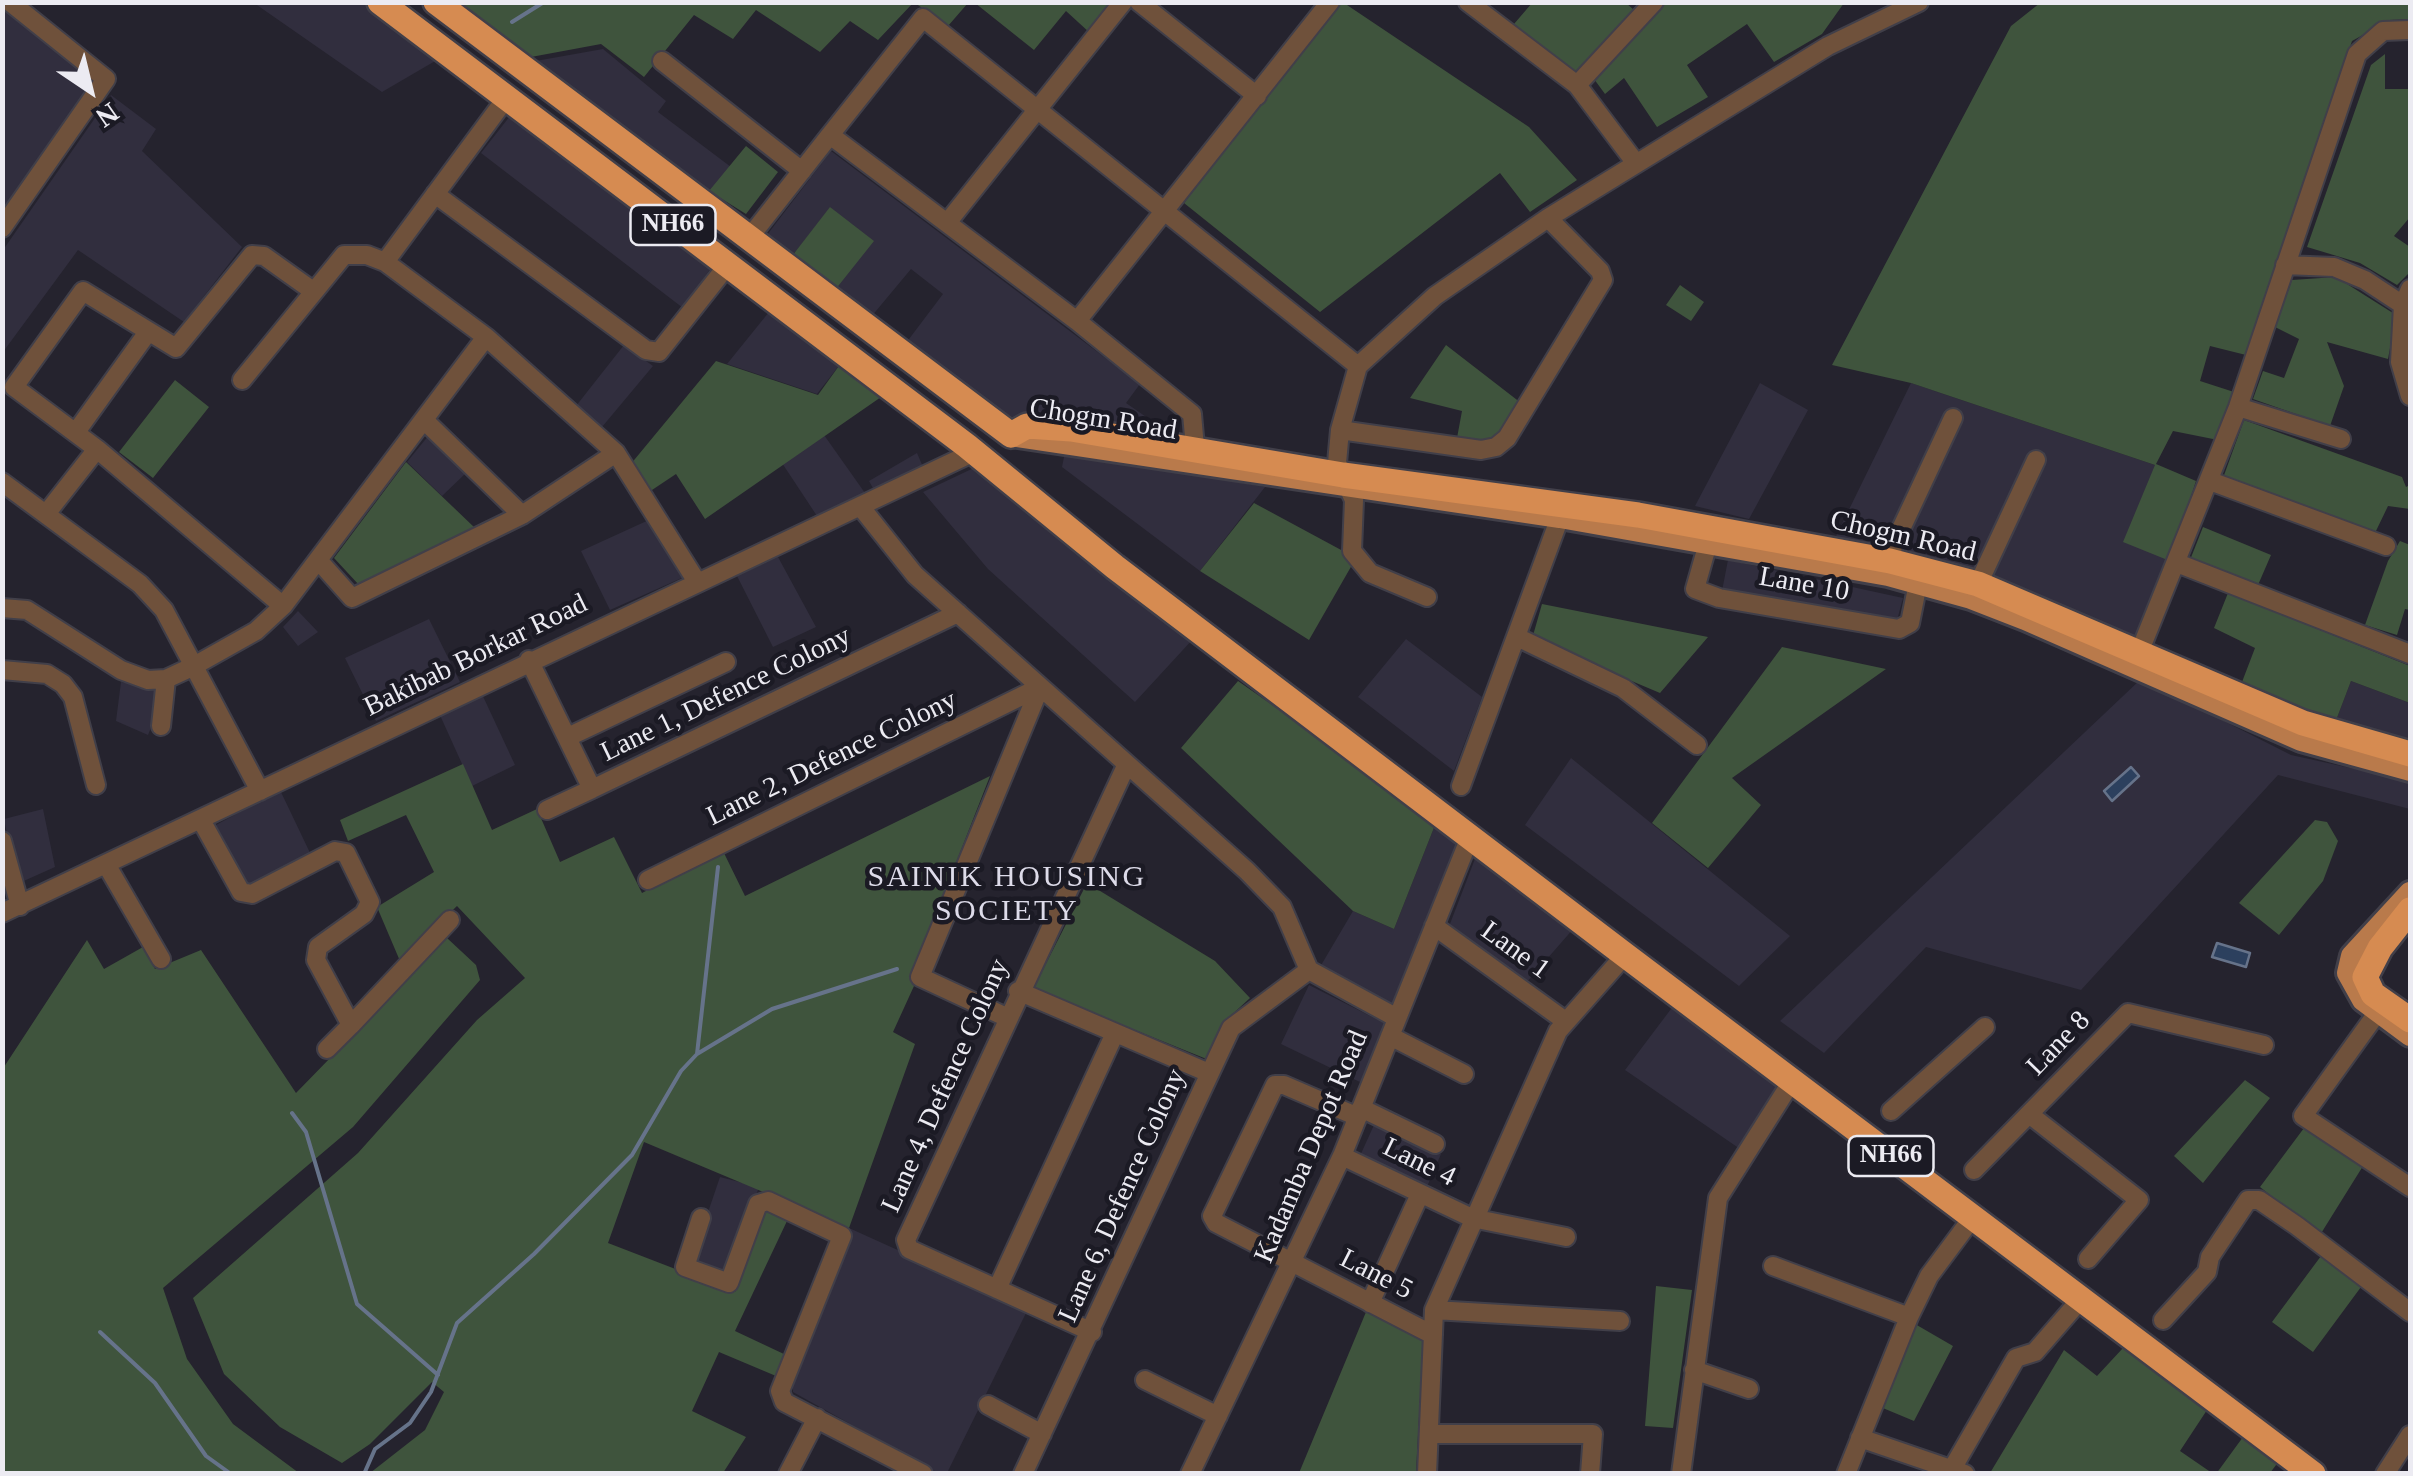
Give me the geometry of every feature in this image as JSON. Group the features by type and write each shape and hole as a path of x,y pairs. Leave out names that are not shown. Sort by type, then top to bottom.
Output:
{"highway":[{"name":"NH66","path":"380,2 974,452 1470,837 2313,1474"},
{"name":"NH66","path":"436,2 749,238"},
{"name":"Chogm Road","path":"749,238 1010,436 1027,426 1046,425 1345,482 1638,515 1889,568 1974,591 2303,723 2410,754"},
{"path":"2410,910 2380,948 2365,977 2381,1007 2410,1020"}],"main road":[{"name":"Chogm Road","path":"1345,482 1708,543 1889,568 1918,583 1974,591"},
{"name":"Chogm Road","path":"2138,657 2300,740 2410,770"},
{"path":"2410,893 2352,956 2348,973 2354,990 2381,1007 2410,1035"}],"street":[{"path":"2,228 106,79 10,2"},
{"path":"948,223 1123,2"},
{"path":"1139,2 1257,96"},
{"path":"1077,321 1330,2"},
{"path":"1468,2 1576,85 1635,162"},
{"path":"1576,85 1654,2"},
{"path":"1427,597 1370,573 1355,560 1354,500 1338,462 1340,430 1358,366 1434,296 1548,218 1828,46 1920,2"},
{"path":"749,238 923,18 1358,366"},
{"path":"2138,657 2238,407 2357,54 2384,31 2410,30"},
{"path":"662,61 802,171"},
{"path":"385,262 506,97"},
{"path":"830,134 1077,321 1192,414 1196,456"},
{"path":"435,194 646,350 659,352 726,266"},
{"path":"1340,430 1481,450 1496,447 1507,438 1602,280 1600,271 1548,218"},
{"path":"242,380 344,255 367,254 385,262 486,337 616,453 697,582"},
{"path":"283,606 97,448 14,387 83,291 176,348 252,255 264,256 312,292"},
{"path":"2285,266 2334,267 2407,297 2400,362 2410,396"},
{"path":"76,432 148,332"},
{"path":"2,594 121,670 148,680 166,679 192,667 256,630 283,606 486,337"},
{"path":"2238,407 2341,439"},
{"path":"1889,568 1893,546 1953,418"},
{"path":"424,420 522,515"},
{"path":"46,514 97,448"},
{"name":"Bakibab Borkar Road","path":"11,910 529,660 974,452"},
{"path":"319,561 352,598 522,515 616,453"},
{"path":"1974,591 2036,460"},
{"path":"2210,481 2386,546"},
{"path":"2,482 140,584 164,610 260,791"},
{"path":"860,506 915,574 1247,870 1282,906 1309,970 1397,1018"},
{"path":"1461,786 1519,638 1560,517"},
{"name":"Lane 10","path":"1708,543 1695,589 1719,598 1899,629 1910,623 1918,583"},
{"path":"2178,563 2410,654"},
{"path":"2,608 27,610"},
{"name":"Lane 1, Defence Colony","path":"529,660 592,789 958,614"},
{"path":"1519,638 1623,688 1697,745"},
{"path":"568,738 726,662"},
{"path":"2,670 47,674 63,684 73,697 96,784"},
{"path":"161,726 166,679"},
{"path":"1006,1017 920,977 1040,688"},
{"name":"Lane 2, Defence Colony","path":"648,880 1040,688"},
{"name":"Lane 4, Defence Colony","path":"1092,1332 909,1249 906,1240 1018,991 1126,766"},
{"path":"547,810 592,789"},
{"path":"201,820 241,892 252,894 336,850 346,853 370,902 364,914 318,947 316,960 351,1025"},
{"name":"Kadamba Depot Road","path":"1190,1474 1342,1156 1470,837"},
{"path":"2,841 11,910"},
{"path":"106,864 160,958"},
{"path":"327,1049 450,920"},
{"name":"Lane 1","path":"1434,926 1564,1020"},
{"path":"1427,1474 1434,1310 1564,1020 1625,955"},
{"name":"Lane 6, Defence Colony","path":"1022,1474 1092,1332 1209,1073 1242,1016 1309,970"},
{"path":"1018,991 1209,1073"},
{"path":"2381,1007 2302,1116 2410,1186"},
{"name":"Lane 8","path":"1974,1170 2128,1013 2264,1044"},
{"path":"1891,1111 1986,1027"},
{"path":"997,1289 1115,1033"},
{"path":"1390,1036 1464,1074"},
{"path":"1681,1474 1718,1198 1792,1082"},
{"name":"Lane 5","path":"1359,1112 1284,1084 1275,1085 1212,1216 1216,1223 1433,1335"},
{"path":"1359,1112 1435,1144"},
{"path":"2029,1114 2138,1200 2088,1259"},
{"name":"Lane 4","path":"1342,1156 1472,1218 1566,1238"},
{"path":"1370,1302 1420,1194"},
{"path":"2163,1320 2207,1272 2210,1257 2248,1200 2259,1200 2297,1226 2410,1312"},
{"path":"701,1218 685,1267 729,1284 758,1204 768,1201 842,1236 780,1391 784,1402 914,1471"},
{"path":"1846,1474 1928,1276 1972,1217"},
{"path":"1773,1266 1909,1317"},
{"path":"1860,1438 1958,1471 2016,1358 2035,1352 2080,1299"},
{"path":"1434,1310 1620,1321"},
{"path":"1694,1370 1750,1389"},
{"path":"1145,1380 1218,1416"},
{"path":"988,1406 1042,1434"},
{"path":"788,1474 817,1418"},
{"path":"1430,1434 1594,1434 1590,1474"},
{"path":"2385,1474 2410,1435"}],"shaded area":[{"path":"254,3 367,3 442,57 382,92"},
{"path":"3,9 93,81 3,211"},
{"path":"603,49 666,101 658,112 731,167 709,193 530,62"},
{"path":"111,95 156,129 142,151 242,247 184,322 78,250 3,352 3,250"},
{"path":"510,116 711,268 683,308 481,153"},
{"path":"831,151 1140,384 1126,403 1152,421 1149,428 1012,417 975,394 906,343 943,294 911,269 871,317 835,290 831,207 792,256 767,235"},
{"path":"769,312 841,363 817,394 727,364"},
{"path":"624,345 653,366 602,427 576,406"},
{"path":"1760,383 1808,410 1749,519 1695,506"},
{"path":"1911,383 2155,465 2170,561 2138,637 1989,578 1836,536"},
{"path":"429,435 466,473 442,496 407,462"},
{"path":"824,435 865,493 817,516 782,463"},
{"path":"1065,452 1265,487 1200,571 1062,467"},
{"path":"917,453 923,467 874,490 869,481"},
{"path":"978,466 1193,639 1135,702 988,569 923,492"},
{"path":"651,519 684,577 610,610 581,551"},
{"path":"778,557 816,627 773,647 737,576"},
{"path":"1728,560 1903,598 1896,624 1722,591"},
{"path":"298,611 318,632 298,646 283,627"},
{"path":"429,619 460,682 376,721 345,658"},
{"path":"1406,639 1482,697 1454,771 1358,697"},
{"path":"2141,679 2291,755 2410,781 2410,809 2278,775 2081,990 1926,947 1824,1053 1780,1021"},
{"path":"2351,681 2410,703 2410,745 2335,723"},
{"path":"121,682 166,690 148,735 116,721"},
{"path":"481,692 515,765 472,786 439,713"},
{"path":"1571,758 1790,936 1739,986 1525,825"},
{"path":"280,790 312,857 248,887 216,825"},
{"path":"43,809 55,867 17,884 4,819"},
{"path":"1437,820 1463,840 1393,1007 1320,967 1353,911 1394,929"},
{"path":"1478,851 1574,928 1526,983 1448,929"},
{"path":"1309,985 1386,1024 1362,1083 1281,1044"},
{"path":"1674,1005 1785,1092 1743,1151 1625,1070"},
{"path":"1374,1125 1441,1154 1426,1189 1359,1158"},
{"path":"720,1177 759,1187 726,1277 690,1265"},
{"path":"849,1228 1028,1309 947,1473 938,1473 793,1392 793,1376"}],"green space":[{"path":"460,3 913,3 878,40 850,21 820,52 756,10 733,39 694,15 644,77 601,44 531,57"},
{"path":"915,3 968,3 948,26"},
{"path":"975,3 1117,3 1090,33 1066,11 1034,50"},
{"path":"1338,3 1344,3 1529,127 1577,180 1530,212 1500,173 1320,312 1184,203"},
{"path":"1532,3 1626,3 1634,10 1576,74 1514,24"},
{"path":"1664,3 1844,3 1822,34 1774,62 1747,24 1687,65 1708,97 1657,127 1624,78 1605,94 1594,79"},
{"path":"2040,3 2410,3 2410,19 2390,20 2352,41 2246,355 2210,346 2200,381 2234,392 2218,440 2173,431 2156,464 2196,481 2170,561 2123,542 2155,465 1911,383 1832,365 2011,26"},
{"path":"2385,54 2385,89 2410,89 2410,217 2394,236 2410,247 2410,272 2397,285 2360,263 2307,247 2371,65"},
{"path":"746,146 778,172 746,214 709,191"},
{"path":"830,207 874,241 835,290 792,256"},
{"path":"2336,277 2396,315 2388,359 2327,342 2344,386 2330,426 2253,399 2263,371 2284,378 2299,339 2275,327 2292,280"},
{"path":"1680,285 1704,302 1691,321 1666,305"},
{"path":"1446,345 1521,403 1497,436 1480,443 1457,438 1462,411 1410,398"},
{"path":"716,361 818,395 841,363 884,395 705,519 676,474 649,492 630,465"},
{"path":"175,380 209,407 153,478 119,452"},
{"path":"2244,420 2402,477 2406,487 2410,485 2410,509 2388,506 2375,533 2223,478"},
{"path":"406,462 475,528 359,585 334,558"},
{"path":"1254,503 1356,558 1309,640 1200,571"},
{"path":"2203,527 2271,555 2258,585 2190,560"},
{"path":"2400,541 2410,545 2410,610 2405,609 2397,635 2365,625 2388,561"},
{"path":"2228,593 2410,666 2410,703 2351,681 2335,723 2242,682 2255,648 2214,628"},
{"path":"1542,604 1708,637 1660,693 1532,639"},
{"path":"1782,647 1886,669 1732,778 1761,805 1708,868 1652,823"},
{"path":"1238,681 1437,820 1394,929 1353,911 1181,748"},
{"path":"463,764 492,830 537,809 560,862 614,837 642,893 723,851 745,896 990,776 911,978 914,986 893,1032 915,1044 849,1228 644,1142 608,1243 735,1292 765,1211 787,1221 735,1331 786,1355 776,1376 719,1352 692,1411 746,1437 723,1473 370,1473 425,1430 444,1392 432,1382 370,1444 342,1463 280,1427 224,1374 193,1298 358,1153 477,1020 525,978 457,906 400,961 377,907 434,872 406,815 348,841 340,820"},
{"path":"2315,820 2327,822 2338,841 2323,881 2279,935 2239,903"},
{"path":"1087,883 1215,961 1250,998 1225,1021 1209,1060 1033,989"},
{"path":"447,938 476,965 480,980 353,1127 163,1288 187,1359 233,1424 299,1473 3,1473 2,1070 87,940 104,969 143,947 155,969 201,950 296,1093"},
{"path":"2245,1080 2270,1098 2203,1183 2174,1156"},
{"path":"2304,1128 2363,1166 2320,1235 2260,1187"},
{"path":"2321,1256 2361,1287 2313,1352 2272,1322"},
{"path":"1656,1286 1692,1290 1673,1428 1645,1426"},
{"path":"1366,1312 1423,1341 1416,1473 1299,1473"},
{"path":"1915,1324 1953,1346 1914,1421 1878,1406"},
{"path":"2123,1348 2207,1410 2180,1451 2212,1473 1990,1473 2064,1350 2097,1376"},
{"path":"2243,1437 2279,1461 2270,1473 2216,1474"}],"water":[{"path":"2131,767 2139,776 2112,801 2104,791"},
{"path":"2217,943 2250,953 2246,967 2212,957"}],"waterway":[{"path":"512,22 544,2"},
{"path":"697,1054 718,867"},
{"path":"364,1474 375,1449 410,1423 431,1392 457,1323 534,1254 632,1155 681,1071 697,1054 772,1009 897,969"},
{"path":"292,1113 306,1132 357,1304 438,1375"},
{"path":"100,1332 155,1383 206,1456 231,1474"}],"district":[{"name":"SAINIK HOUSING SOCIETY","path":"1007,895"}]}
